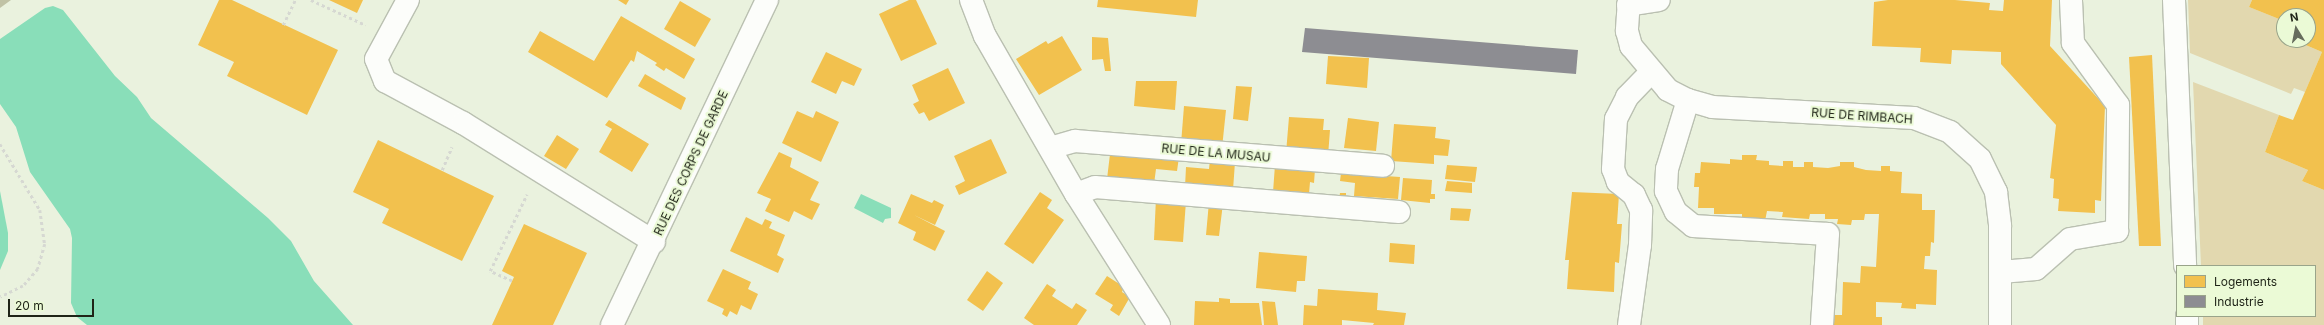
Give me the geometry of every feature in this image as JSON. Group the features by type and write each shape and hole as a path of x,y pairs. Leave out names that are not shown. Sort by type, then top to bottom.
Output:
{"street":[{"path":"408,0 391,35 376,59 385,80 463,123 654,242"},
{"name":"RUE DES CORPS DE GARDE","path":"612,325 654,242 767,0"},
{"path":"971,0 985,36 1076,194 1159,325"},
{"path":"1628,2 1659,0"},
{"path":"2001,272 2036,269 2070,239 2117,231 2118,105 2073,43 2071,0"},
{"path":"2174,0 2185,265"},
{"name":"RUE DE RIMBACH","path":"1628,2 1627,31 1631,46 1651,72 1668,90 1688,100 1712,107 1914,118 1950,132 1980,159 1996,192 2001,272 2000,325"},
{"path":"1628,325 1640,244 1641,210 1634,195 1618,182 1613,169 1616,119 1627,97 1651,72"},
{"path":"1688,100 1667,169 1666,191 1676,212 1693,226 1828,234 1822,325"},
{"name":"RUE DE LA MUSAU","path":"1050,148 1075,141 1383,166"},
{"path":"1076,194 1095,187 1399,212"}],"path":[{"path":"284,25 295,0"},
{"path":"311,0 391,35"},
{"path":"0,144 40,210 46,244 38,269 23,286 0,297"},
{"path":"512,281 490,271 539,169"}],"shaded area":[{"path":"2188,0 2252,0 2249,7 2276,18 2276,48 2313,48 2322,52 2305,92 2294,88 2291,94 2190,53"},
{"path":"53,6 63,10 115,76 137,97 151,118 268,218 291,241 314,281 353,325 87,325 77,317 71,303 72,238 70,229 30,172 16,127 0,104 0,39 45,8"},
{"path":"2193,82 2279,115 2265,152 2308,170 2302,181 2324,190 2324,325 2203,325 2203,317 2316,317 2316,265 2201,265"},
{"path":"0,191 8,233 8,251 0,270"},
{"path":"861,194 891,208 891,218 885,219 883,223 854,208"}],"building: Logements":[{"path":"219,0 232,0 338,50 307,115 227,76 234,62 198,45"},
{"path":"329,0 363,0 357,13"},
{"path":"618,0 629,0 626,5"},
{"path":"909,0 916,0 937,44 901,61 879,14"},
{"path":"1098,0 1198,0 1196,17 1097,7"},
{"path":"1888,0 1955,0 1990,3 1989,10 2003,11 2004,0 2052,0 2050,46 2105,106 2101,201 2095,200 2095,213 2058,211 2059,199 2053,198 2054,179 2050,178 2056,125 2001,64 2001,52 1952,50 1951,64 1920,62 1921,48 1872,46 1874,2"},
{"path":"2252,0 2324,0 2324,190 2302,181 2308,170 2265,152 2279,115 2293,120 2322,52 2313,48 2316,48 2316,8 2276,8 2276,18 2249,7"},
{"path":"680,1 711,19 695,47 664,29"},
{"path":"621,16 695,59 684,79 666,68 664,71 655,65 657,63 637,51 634,62 631,60 607,98 528,52 540,31 594,61"},
{"path":"1062,36 1082,70 1039,95 1016,59 1046,41 1048,44"},
{"path":"1092,37 1108,38 1111,71 1105,71 1103,59 1092,60"},
{"path":"826,52 862,69 854,86 842,81 836,94 811,82"},
{"path":"2152,55 2161,246 2139,246 2129,57"},
{"path":"1328,56 1369,58 1367,88 1326,84"},
{"path":"948,68 965,103 929,121 924,112 919,114 913,104 919,101 912,85"},
{"path":"645,74 686,98 681,110 638,86"},
{"path":"1136,81 1177,81 1175,110 1134,106"},
{"path":"1236,86 1252,87 1248,121 1233,119"},
{"path":"1184,106 1226,110 1222,148 1181,144"},
{"path":"797,111 813,118 816,111 839,122 821,162 782,143"},
{"path":"1289,117 1324,119 1323,130 1330,130 1328,156 1286,153"},
{"path":"1348,118 1379,122 1376,151 1344,148"},
{"path":"609,120 649,144 632,172 599,152 612,129 605,125"},
{"path":"1394,124 1436,127 1435,138 1450,140 1448,156 1434,155 1434,164 1391,161"},
{"path":"557,135 579,149 566,169 544,156"},
{"path":"991,139 1007,173 959,195 955,186 965,181 954,156"},
{"path":"378,140 494,196 462,261 382,223 389,209 353,192"},
{"path":"779,152 792,158 790,167 819,182 810,200 820,204 812,220 794,211 789,222 765,211 771,199 757,193"},
{"path":"1110,154 1179,157 1177,171 1156,169 1154,184 1107,179"},
{"path":"1742,155 1757,155 1756,160 1769,161 1769,165 1783,166 1783,161 1793,161 1793,167 1804,167 1804,162 1813,162 1813,167 1828,168 1840,166 1840,162 1854,162 1854,167 1866,170 1881,171 1881,166 1890,166 1890,171 1902,172 1901,193 1922,194 1922,210 1935,210 1934,243 1931,242 1930,256 1925,256 1924,269 1937,270 1936,305 1916,304 1916,309 1901,308 1902,303 1876,302 1876,317 1882,317 1882,325 1834,325 1834,315 1842,315 1843,282 1860,283 1861,266 1876,267 1879,214 1865,214 1864,220 1852,220 1851,225 1837,224 1838,219 1825,219 1825,214 1810,214 1809,219 1782,217 1783,212 1767,211 1765,221 1742,220 1742,214 1714,214 1714,208 1698,208 1699,187 1694,187 1695,173 1700,173 1701,162 1730,164 1730,159 1742,160"},
{"path":"1210,159 1235,162 1233,190 1185,187 1186,167 1209,169"},
{"path":"1275,165 1315,169 1314,183 1310,182 1309,194 1273,192"},
{"path":"1447,165 1477,167 1475,182 1445,179"},
{"path":"1341,173 1400,177 1398,199 1354,196 1355,183 1340,181"},
{"path":"1403,178 1432,180 1431,194 1435,194 1435,199 1430,199 1430,203 1401,200"},
{"path":"1447,181 1472,183 1472,193 1445,191"},
{"path":"1040,192 1052,200 1047,208 1064,220 1033,264 1004,244"},
{"path":"1572,192 1619,194 1617,224 1622,224 1619,263 1615,262 1614,292 1567,289 1569,260 1565,260"},
{"path":"1340,193 1346,193 1346,199 1339,199"},
{"path":"911,194 932,203 934,200 944,205 935,225 914,215 945,231 935,251 913,240 916,232 898,223"},
{"path":"1156,198 1186,201 1183,242 1154,240"},
{"path":"1209,202 1223,203 1219,236 1206,235"},
{"path":"1451,208 1471,209 1469,221 1450,220"},
{"path":"746,217 762,225 765,219 772,222 769,228 785,235 777,255 784,259 778,273 730,251"},
{"path":"524,224 587,253 553,325 492,325 514,277 502,271"},
{"path":"1390,243 1415,245 1414,264 1389,262"},
{"path":"1259,252 1307,256 1305,281 1297,281 1296,292 1256,288"},
{"path":"723,269 751,282 748,289 758,294 751,310 741,305 737,315 730,311 727,317 722,314 724,309 707,301"},
{"path":"987,271 1003,283 983,311 967,300"},
{"path":"1107,276 1124,287 1122,292 1130,297 1119,316 1110,310 1113,305 1095,294"},
{"path":"1047,284 1056,290 1052,296 1072,309 1076,303 1087,310 1077,325 1034,325 1024,318"},
{"path":"1318,289 1378,293 1377,310 1406,313 1404,325 1373,325 1374,323 1342,320 1342,325 1303,325 1304,305 1317,306"},
{"path":"1219,298 1230,299 1230,303 1259,303 1262,325 1194,325 1195,301 1219,302"},
{"path":"1262,301 1275,302 1278,325 1264,325"}],"building: Industrie":[{"path":"1305,28 1578,50 1576,74 1302,52"}],"building: Autres":[{"path":"0,0 11,0 0,8"}]}
